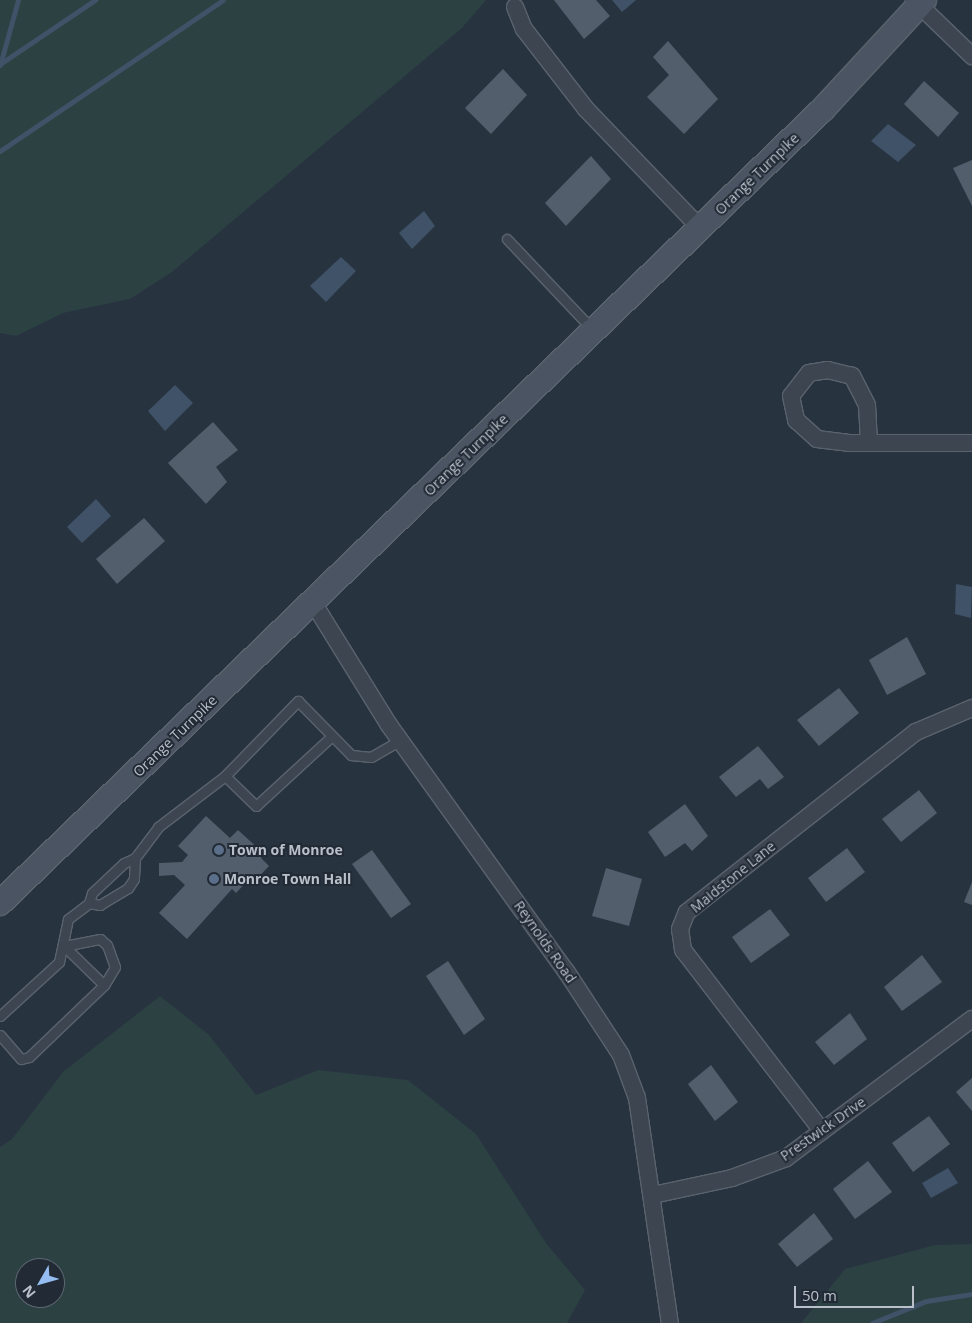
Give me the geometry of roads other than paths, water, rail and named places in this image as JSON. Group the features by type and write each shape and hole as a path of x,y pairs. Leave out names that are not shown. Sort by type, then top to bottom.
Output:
{"main road":[{"name":"Orange Turnpike","path":"0,903 314,604 593,330 701,229 822,110 919,2"}],"street":[{"path":"919,2 972,56"},
{"path":"516,7 524,29 586,109 701,229"},
{"path":"869,443 867,405 852,376 828,370 809,373 791,396 796,420 817,439 869,443 972,443"},
{"name":"Reynolds Road","path":"314,604 400,740 560,963 621,1055 637,1098 653,1195 670,1323"},
{"name":"Maidstone Lane","path":"822,1131 683,950 680,928 688,912 916,732 972,708"},
{"name":"Prestwick Drive","path":"653,1195 741,1175 786,1158 972,1019"}],"lane":[{"path":"507,239 593,330"},
{"path":"0,1016 59,962 64,946 68,920 89,903 92,893 124,863 135,858 158,827 224,776 298,701 351,755 371,757 400,740"},
{"path":"224,776 256,806 332,736"},
{"path":"89,903 100,905 128,888 134,879 135,858"},
{"path":"0,1036 21,1059 29,1057 104,985 115,966 107,945 100,939 64,946"},
{"path":"64,946 104,985"}],"water":[{"path":"612,0 636,0 622,12"},
{"path":"888,124 916,145 898,162 871,141"},
{"path":"424,211 435,226 412,249 399,233"},
{"path":"341,257 356,271 326,302 310,286"},
{"path":"175,385 193,403 165,431 148,411"},
{"path":"96,499 111,516 82,543 67,527"},
{"path":"956,584 972,587 971,618 955,614"},
{"path":"948,1168 958,1183 931,1198 922,1183"}],"waterway":[{"path":"0,65 18,0"},
{"path":"0,64 95,0"},
{"path":"0,151 223,0"},
{"path":"872,1323 926,1301 972,1294"}],"place":[{"name":"Town of Monroe","path":"219,850"},
{"name":"Monroe Town Hall","path":"214,879"}]}
